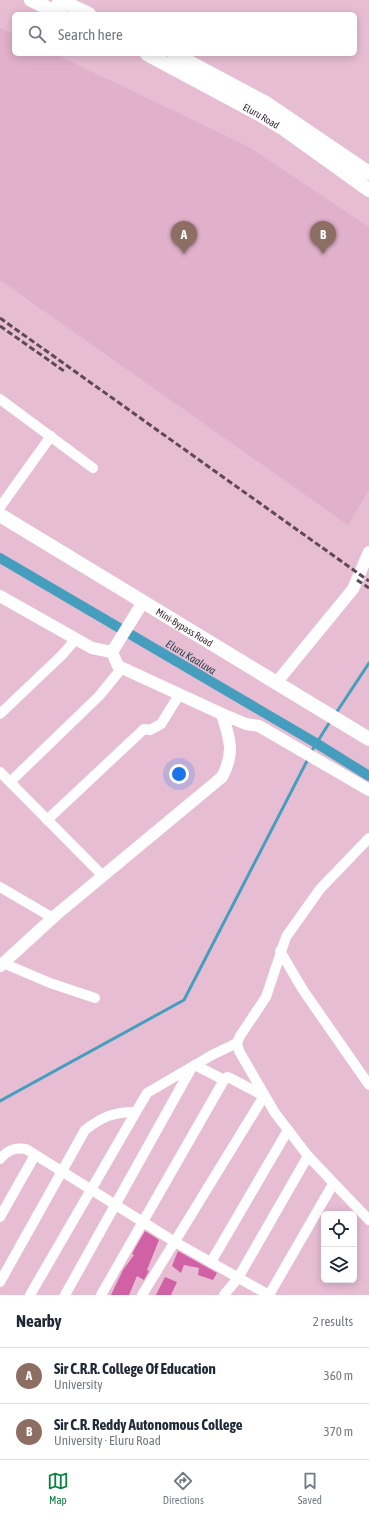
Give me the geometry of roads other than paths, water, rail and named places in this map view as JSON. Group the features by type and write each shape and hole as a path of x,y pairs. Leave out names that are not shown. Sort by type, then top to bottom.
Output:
{"main road":[{"path":"31,0 56,12"},
{"path":"59,0 85,12"},
{"name":"Eluru Road","path":"151,56 266,118 369,190"},
{"name":"Eluru Road","path":"178,56 266,103 369,173"},
{"name":"Mini-Bypass Road","path":"0,515 139,608 278,684 369,739"}],"street":[{"path":"0,399 93,468"},
{"path":"0,507 51,436"},
{"path":"278,684 353,589 369,552"},
{"path":"0,596 92,648 112,652"},
{"path":"112,652 139,608"},
{"path":"0,714 62,655 76,639"},
{"path":"112,652 118,666 222,714 246,724 259,726 368,789"},
{"path":"10,782 99,696 122,668"},
{"path":"47,820 144,729 150,730 161,724 179,695"},
{"path":"95,998 2,965 53,918 222,777 230,764 230,748 229,734 222,714"},
{"path":"0,772 103,876"},
{"path":"369,838 329,879 309,903 286,937 280,951 266,997 237,1043 239,1051 264,1096 288,1130 308,1156 333,1184 369,1220"},
{"path":"0,887 53,918"},
{"path":"280,951 303,990 369,1085"},
{"path":"30,1295 147,1092 237,1043"},
{"path":"194,1066 224,1080"},
{"path":"65,1295 194,1066"},
{"path":"101,1295 224,1080 227,1077 230,1078 264,1096"},
{"path":"142,1295 264,1096"},
{"path":"0,1282 85,1130 100,1119 118,1112 135,1112"},
{"path":"211,1262 288,1130"},
{"path":"0,1159 9,1151 16,1148 26,1149 174,1242 269,1295 333,1184"},
{"path":"0,1217 35,1155"},
{"path":"224,1295 238,1278 308,1156"}],"waterway":[{"name":"Eluru Kaaluva","path":"0,558 316,743 369,776"},
{"path":"336,713 369,663"},
{"path":"311,752 331,720"},
{"path":"0,1101 184,1000 309,757"}],"railway":[{"path":"0,318 369,581"},
{"path":"0,326 64,371"},
{"path":"357,580 369,588"}],"place":[{"name":"Sir C.R.R. College Of Education","path":"184,254"},
{"name":"Sir C.R. Reddy Autonomous College","path":"323,254"}]}
